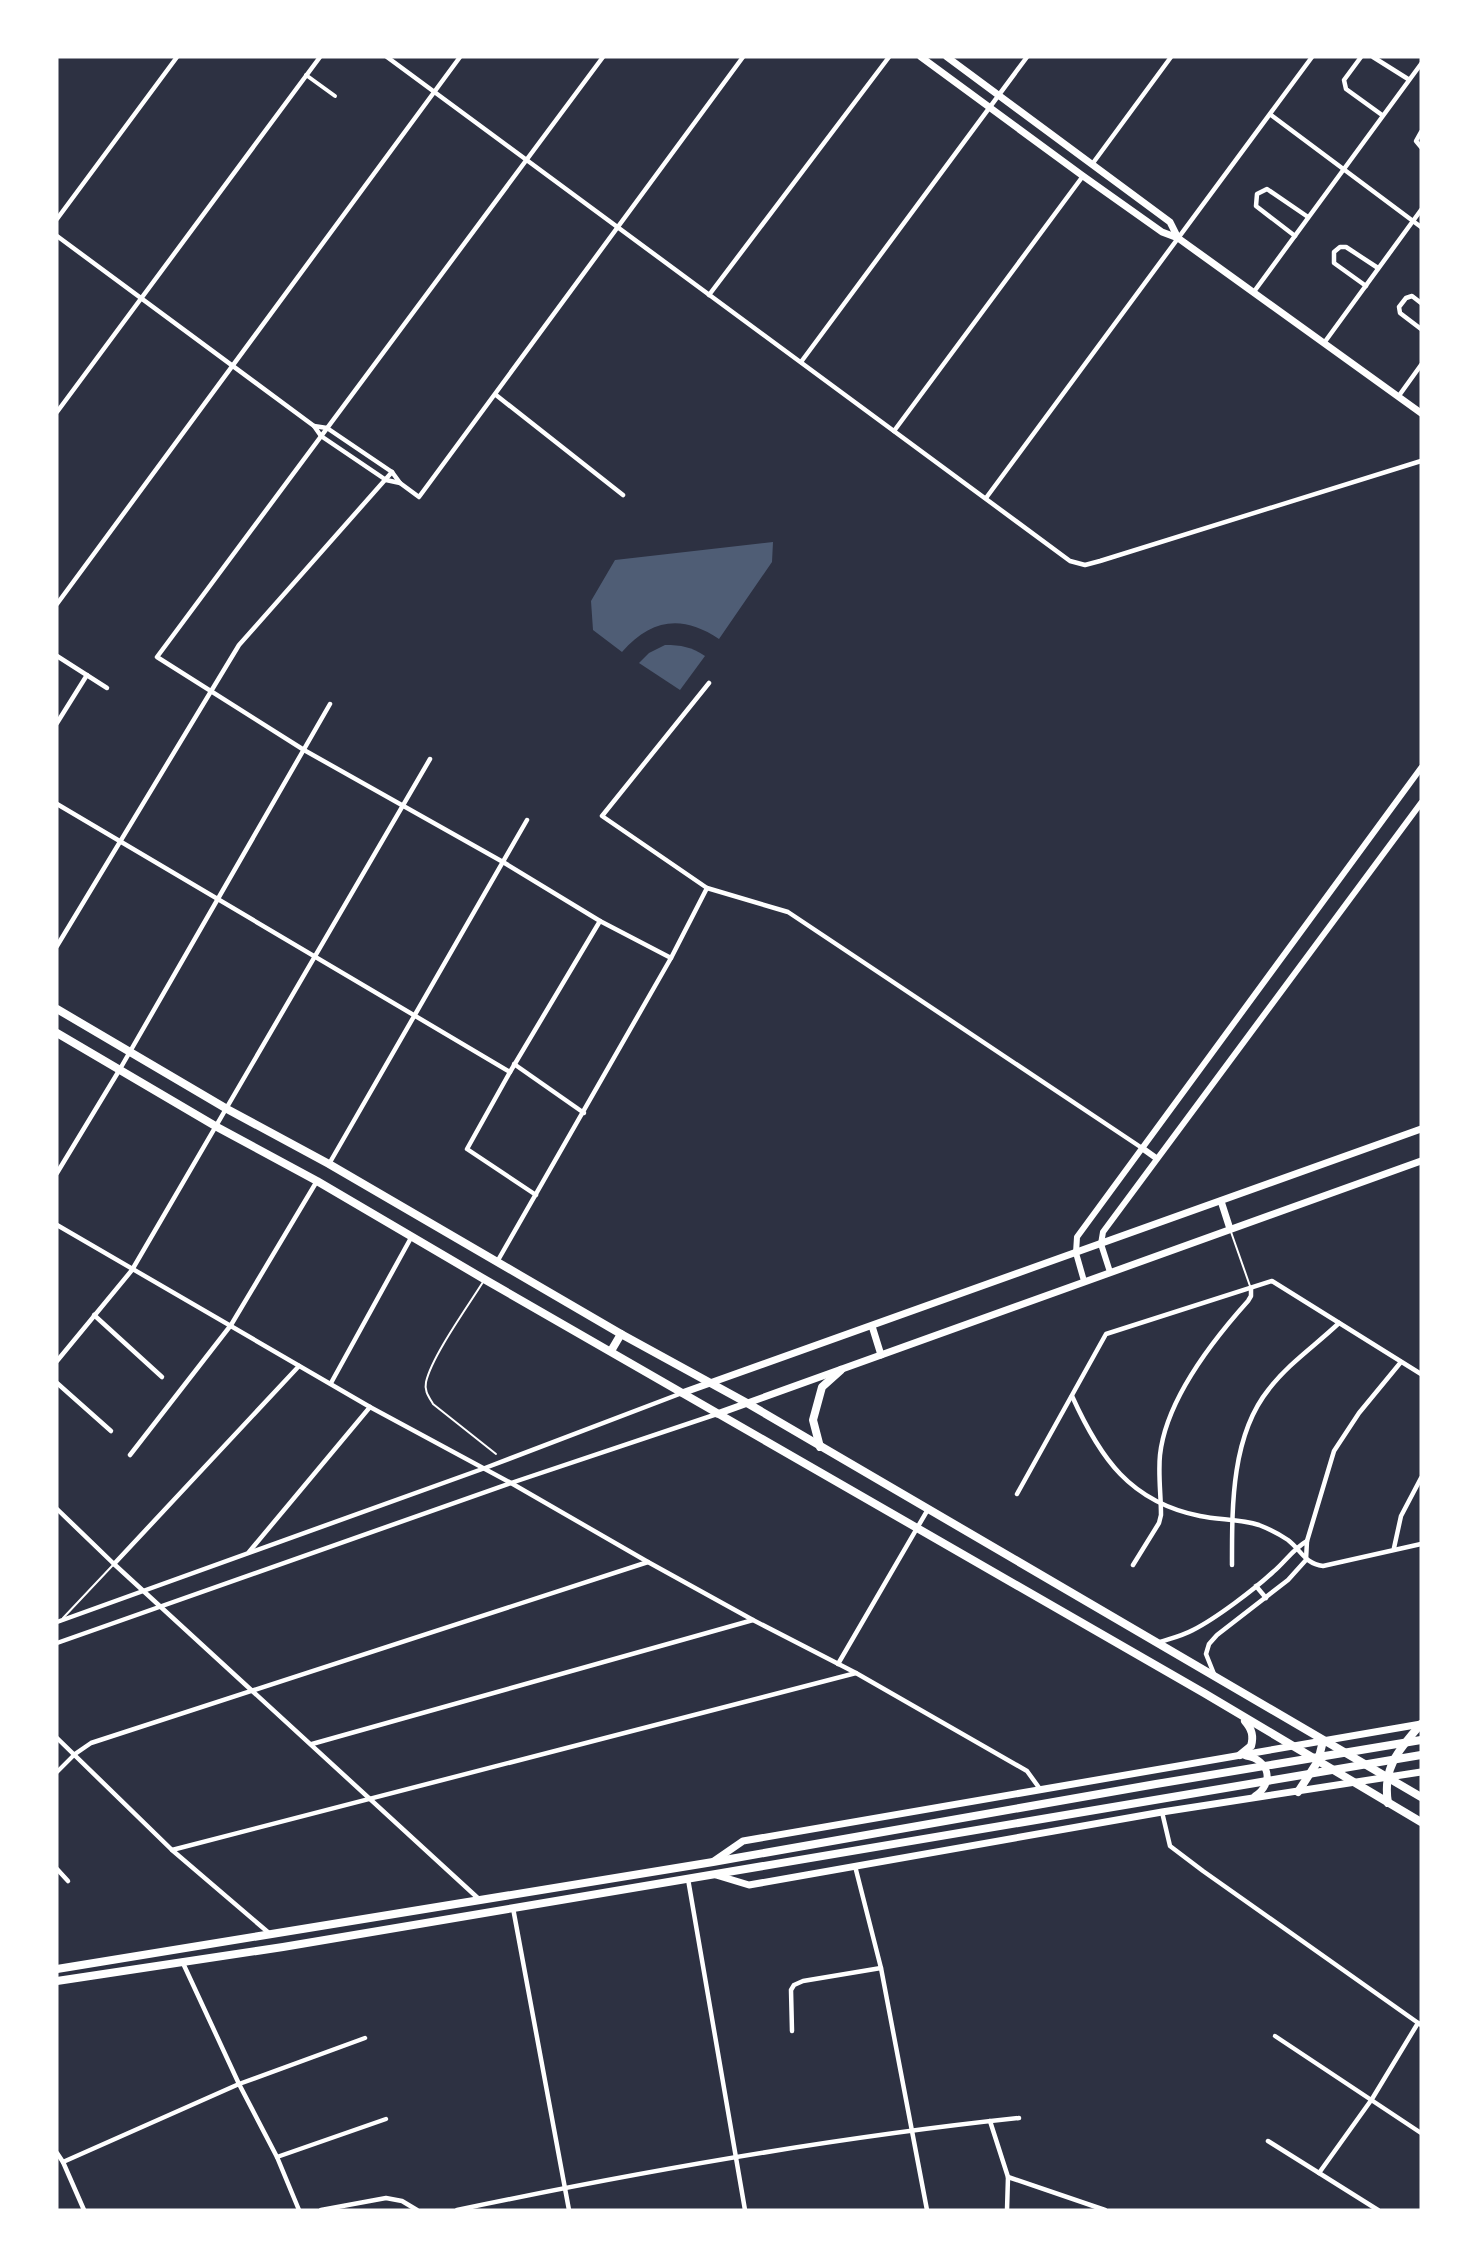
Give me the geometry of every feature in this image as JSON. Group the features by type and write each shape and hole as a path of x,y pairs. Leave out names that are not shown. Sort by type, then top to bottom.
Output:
{"main road":[{"path":"921,57 1083,176 1162,232 1178,238 1421,413"},
{"path":"947,57 1170,222 1178,238"},
{"path":"57,1009 708,1384 747,1403 927,1511 1421,1797"},
{"path":"57,1033 217,1127 317,1180 1421,1822"},
{"path":"682,1393 1421,1129"},
{"path":"717,1414 1421,1161"},
{"path":"1221,1201 1230,1229"},
{"path":"872,1326 880,1355"},
{"path":"611,1351 621,1334"},
{"path":"820,1448 813,1420 822,1387 841,1370"},
{"path":"1240,1715 1250,1726 1253,1738 1251,1746 1240,1755"},
{"path":"713,1862 743,1841 1421,1724"},
{"path":"1388,1803 1387,1778 1402,1745 1421,1724"},
{"path":"57,1969 713,1862 1421,1740"},
{"path":"1298,1792 1322,1753 1323,1741"},
{"path":"1240,1755 1255,1757 1261,1761 1267,1774 1264,1788 1260,1793 1244,1800"},
{"path":"57,1981 716,1875 1421,1755"},
{"path":"716,1875 749,1886 1162,1812 1421,1772"}],"street":[{"path":"57,219 177,57"},
{"path":"57,412 320,57"},
{"path":"387,57 1070,561 1085,565 1421,461"},
{"path":"57,604 460,57"},
{"path":"603,57 157,657 304,750 503,862 600,921 671,958"},
{"path":"314,426 327,428 392,472 400,483 419,497 743,57"},
{"path":"710,294 889,57"},
{"path":"801,362 1028,57"},
{"path":"1092,163 1171,57"},
{"path":"986,498 1312,57"},
{"path":"1361,57 1344,80 1344,85 1346,89 1382,115"},
{"path":"1373,57 1408,79"},
{"path":"1253,293 1421,64"},
{"path":"306,75 335,96"},
{"path":"1271,115 1421,227"},
{"path":"1421,132 1416,141 1421,147"},
{"path":"894,431 1083,176"},
{"path":"1294,236 1256,206 1257,194 1267,189 1308,217"},
{"path":"1324,344 1421,210"},
{"path":"57,236 314,426 321,436 386,480 400,483"},
{"path":"1366,286 1334,263 1334,252 1346,247 1378,268"},
{"path":"1421,303 1412,296 1406,298 1399,307 1400,313 1421,329"},
{"path":"1398,397 1421,365"},
{"path":"496,395 623,495"},
{"path":"57,946 240,645 392,472"},
{"path":"57,656 107,688"},
{"path":"57,723 87,675"},
{"path":"709,683 603,816 707,888 788,912 1156,1158"},
{"path":"57,1173 130,1052 330,704"},
{"path":"57,1360 132,1269 430,759"},
{"path":"1084,1281 1076,1253 1077,1237 1421,768"},
{"path":"1110,1272 1101,1244 1103,1232 1156,1158 1418,812 1421,803"},
{"path":"57,804 510,1072"},
{"path":"329,1164 527,820"},
{"path":"497,1262 584,1113 671,958 707,888"},
{"path":"536,1195 468,1149 514,1064 600,921"},
{"path":"514,1064 584,1113"},
{"path":"130,1455 231,1325 317,1180"},
{"path":"57,1225 370,1407 512,1482 648,1562 856,1673 1027,1771 1040,1789"},
{"path":"330,1383 412,1236"},
{"path":"1017,1494 1106,1334 1272,1281 1421,1374"},
{"path":"1133,1565 1160,1523 1160,1454 1175,1405 1215,1341 1251,1296 1251,1288"},
{"path":"94,1315 162,1377"},
{"path":"1232,1565 1232,1521 1238,1464 1244,1439 1254,1414 1268,1390 1282,1374 1339,1323"},
{"path":"1216,1679 1206,1653 1209,1644 1217,1635 1294,1574 1306,1560 1307,1541 1334,1450 1359,1413 1401,1362"},
{"path":"114,1564 299,1366"},
{"path":"57,1383 111,1431"},
{"path":"59,1621 485,1468 682,1393"},
{"path":"1072,1396 1083,1420 1115,1470 1144,1496 1161,1505 1185,1513 1259,1525 1280,1535 1296,1547 1306,1560 1315,1565 1323,1566 1394,1548 1421,1544"},
{"path":"248,1553 370,1407"},
{"path":"57,1644 512,1482 717,1414"},
{"path":"1394,1548 1401,1516 1421,1478"},
{"path":"57,1509 160,1607 480,1900"},
{"path":"838,1664 927,1511"},
{"path":"1155,1643 1179,1636 1203,1625 1256,1586 1283,1563 1296,1547 1307,1541"},
{"path":"57,1772 75,1754 91,1743 648,1562"},
{"path":"1283,1563 1294,1574"},
{"path":"1256,1586 1266,1598"},
{"path":"312,1744 753,1620"},
{"path":"172,1851 856,1673"},
{"path":"57,1738 172,1851 269,1933"},
{"path":"1162,1812 1170,1846 1420,2024 1372,2099 1319,2173"},
{"path":"855,1866 881,1968 927,2210"},
{"path":"57,1869 68,1881"},
{"path":"688,1879 745,2210"},
{"path":"513,1908 569,2210"},
{"path":"182,1961 239,2084 277,2157 299,2210"},
{"path":"792,2031 791,1990 794,1985 802,1981 881,1968"},
{"path":"1275,2036 1421,2133"},
{"path":"63,2162 239,2084 364,2038"},
{"path":"457,2210 566,2187 735,2157 911,2130 1019,2118"},
{"path":"277,2157 386,2119"},
{"path":"990,2121 1008,2177 1007,2210"},
{"path":"1268,2141 1378,2210"},
{"path":"57,2153 84,2210"},
{"path":"1008,2177 1105,2210"},
{"path":"321,2210 386,2198 402,2200 417,2210"}],"lane":[{"path":"1230,1229 1251,1288"},
{"path":"484,1279 438,1354 426,1382 427,1394 433,1404 496,1454"},
{"path":"59,1621 114,1564"}],"water":[{"path":"773,542 772,562 719,639 692,626 680,623 667,624 644,633 622,652 593,630 591,601 615,560"},
{"path":"665,645 686,647 705,656 680,690 639,663 649,653"}]}
